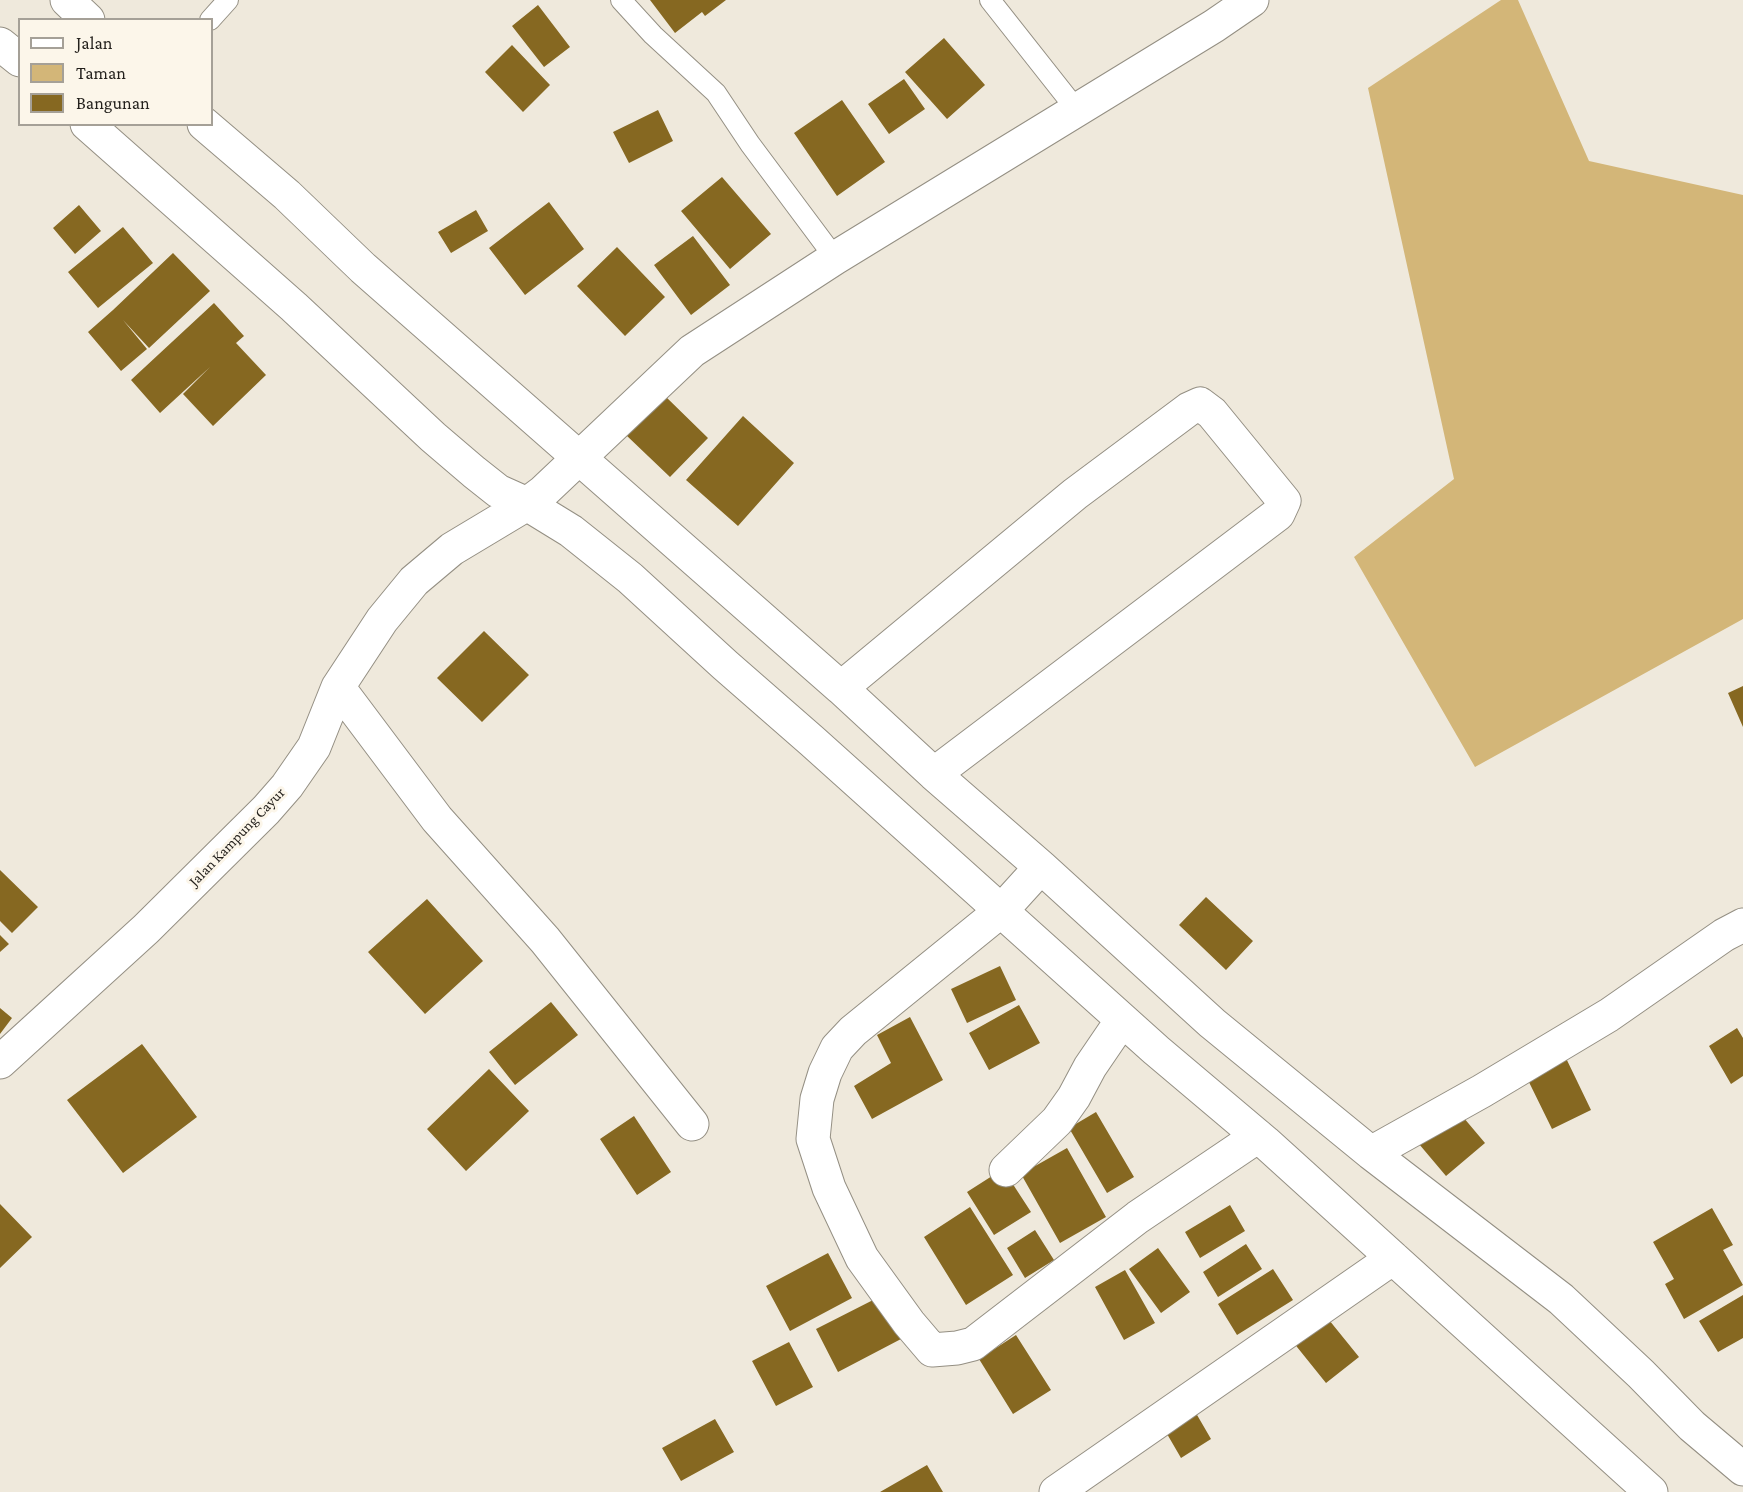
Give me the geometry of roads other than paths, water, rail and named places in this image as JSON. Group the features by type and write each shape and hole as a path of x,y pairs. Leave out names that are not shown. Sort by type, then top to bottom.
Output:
{"street":[{"path":"67,0 86,18"},
{"name":"Jalan Kampung Cayur","path":"0,1062 146,929 266,810 287,786 314,747 338,687 382,620 414,581 452,549 535,498 692,351 835,258 965,180 1076,109 1214,27 1252,0"},
{"path":"0,44 18,58"},
{"path":"206,126 287,195 573,463 841,688 1212,1023 1371,1153 1561,1299 1641,1374 1692,1426 1743,1470"},
{"path":"98,128 433,437 474,472 498,491 535,498 630,578 724,665 1002,910 1122,1020 1258,1136 1652,1492"},
{"path":"841,688 1075,494 1189,409 1200,404 1212,413 1284,501 1278,513 934,774"},
{"path":"338,687 437,819 545,940 692,1124"},
{"path":"1041,867 1002,910 853,1031 837,1048 825,1073 817,1099 813,1139 830,1188 862,1257 909,1323 932,1350 974,1344 1138,1217 1258,1136"},
{"path":"1371,1153 1482,1091 1609,1015 1724,935 1743,925"},
{"path":"1006,1170 1057,1121 1122,1020"},
{"path":"1056,1492 1393,1258"}],"lane":[{"path":"212,18 228,0"},
{"path":"621,0 653,35 716,93 750,144 835,258"},
{"path":"990,0 1076,109"}]}
